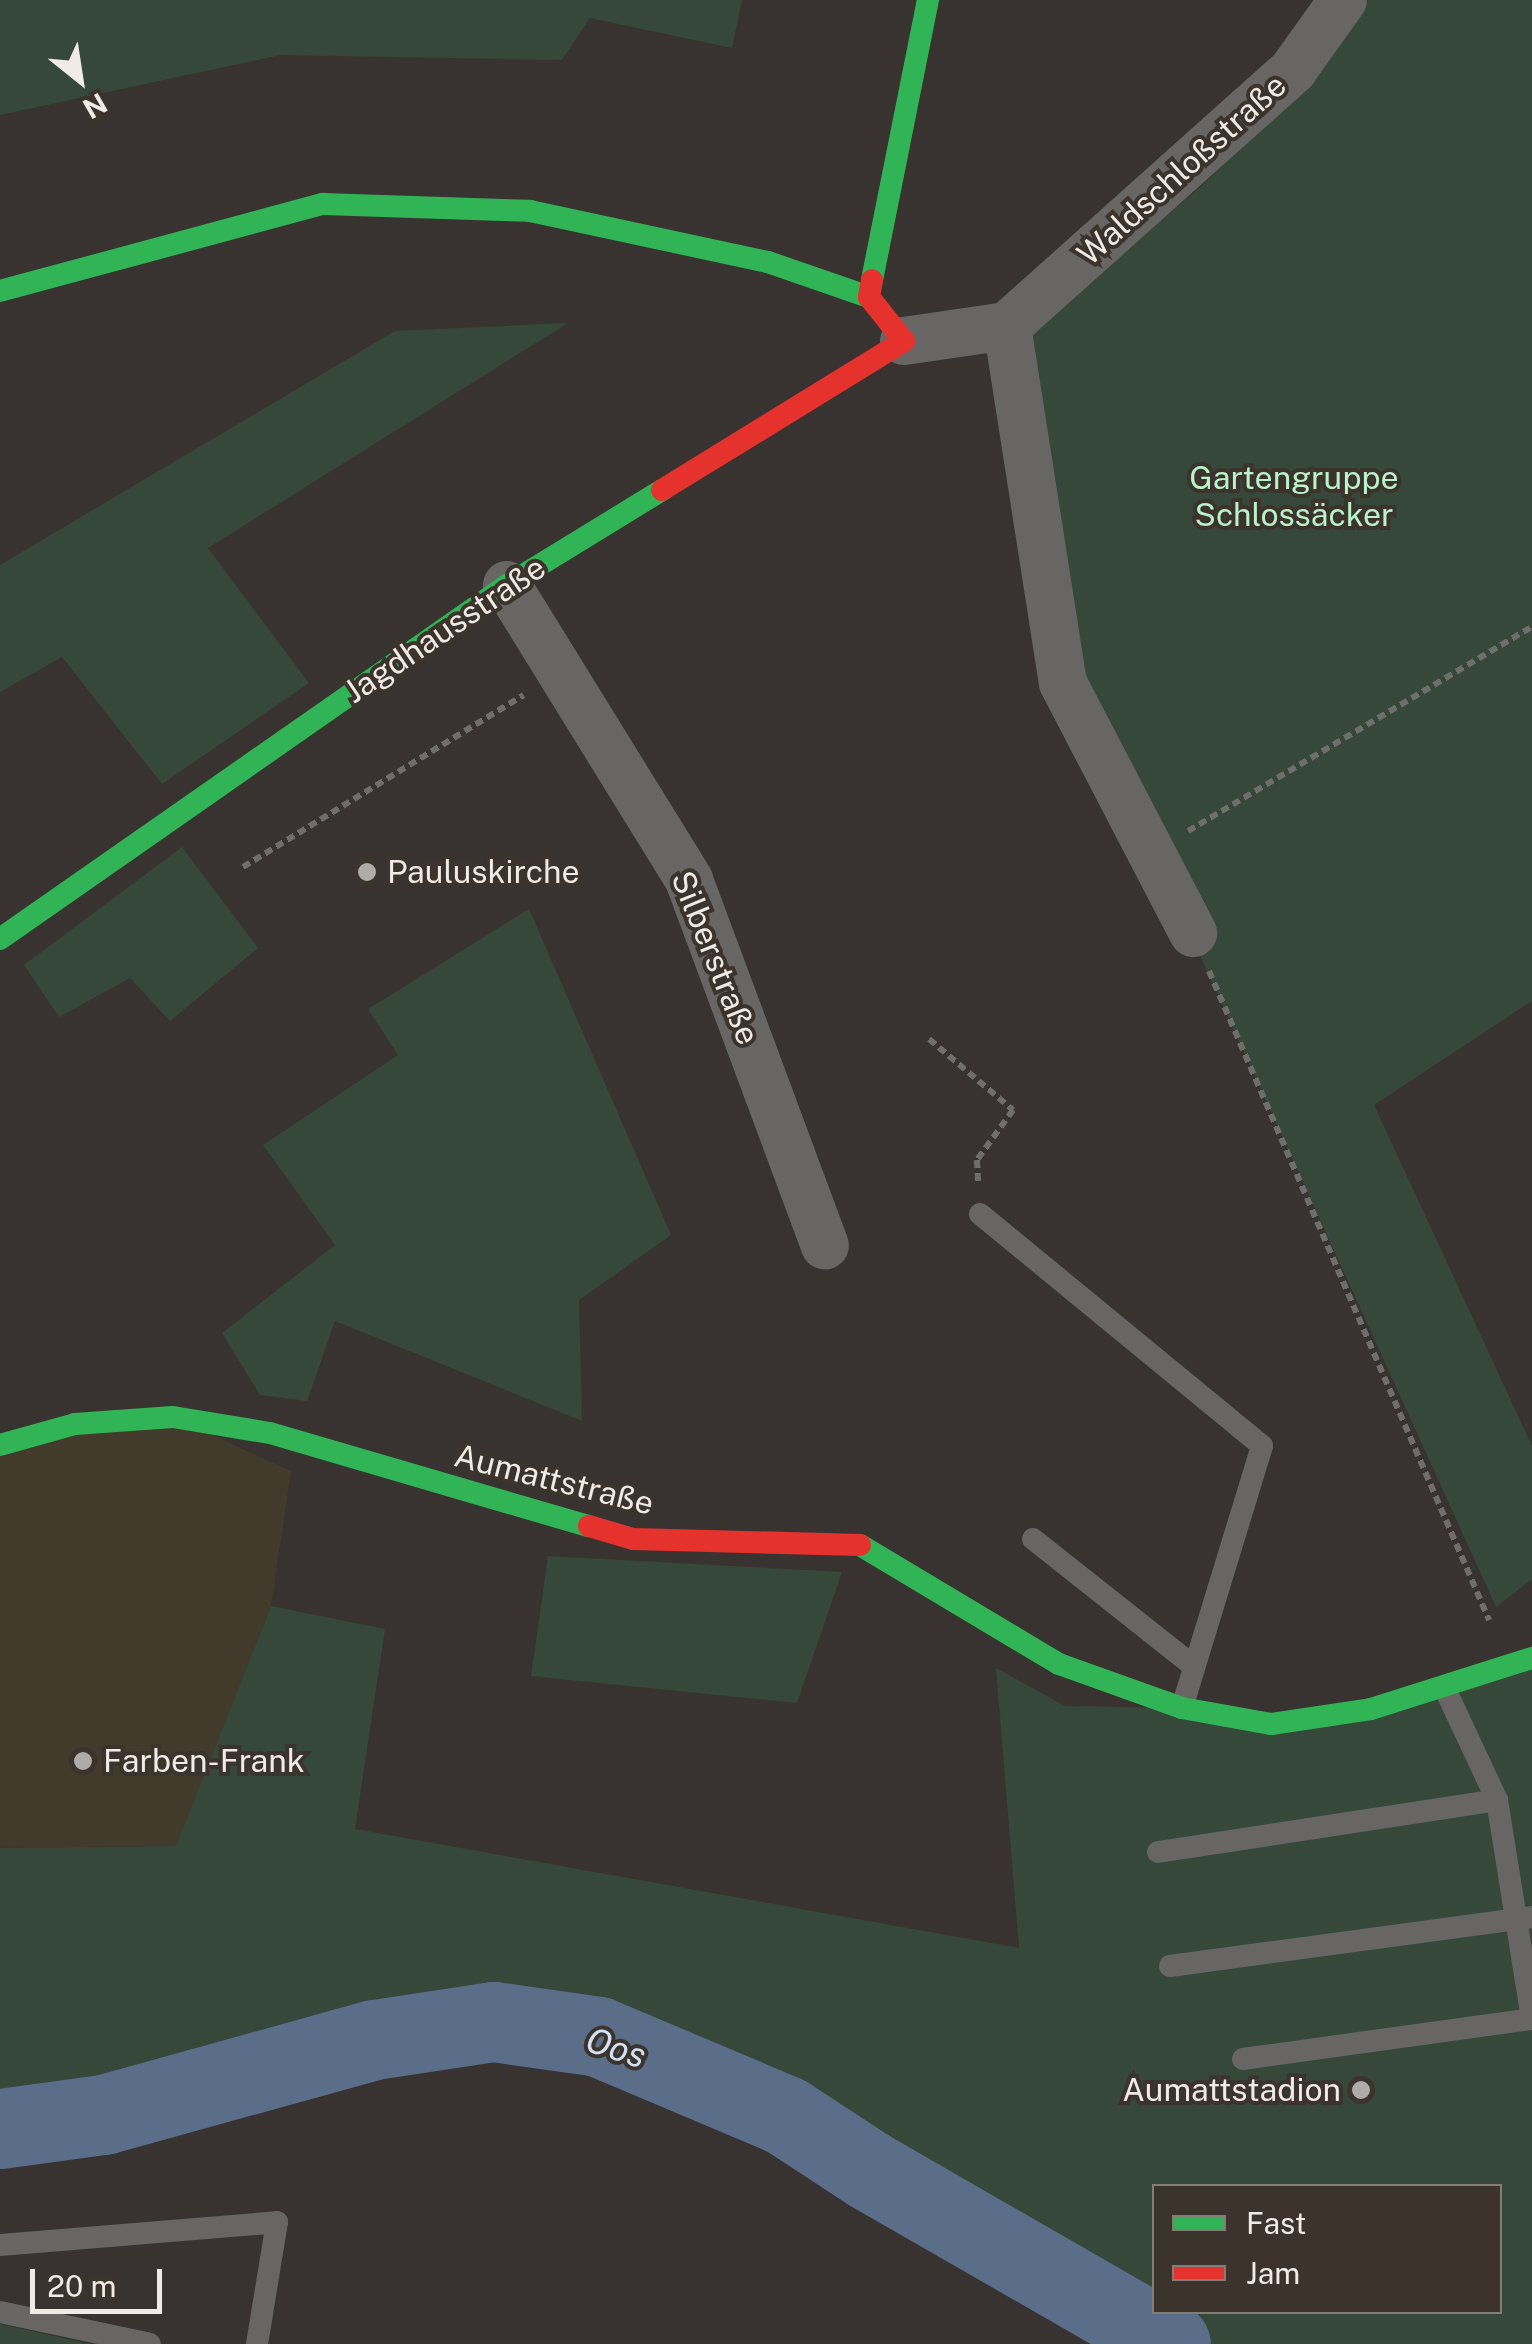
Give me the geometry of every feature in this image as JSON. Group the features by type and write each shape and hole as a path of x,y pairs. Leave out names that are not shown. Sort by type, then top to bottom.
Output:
{"street":[{"path":"869,297 928,0"},
{"name":"Waldschloßstraße","path":"1007,326 1293,70 1342,0"},
{"path":"0,290 323,204 530,211 768,262 869,297 904,341"},
{"path":"1007,326 1063,683 1192,933"},
{"name":"Jagdhausstraße","path":"0,939 508,585 904,341 1007,326"},
{"name":"Silberstraße","path":"508,585 690,880 824,1246"},
{"name":"Aumattstraße","path":"0,1445 75,1424 174,1417 270,1433 634,1539 864,1544 1058,1664 1182,1708 1271,1724 1370,1709 1523,1662"}],"lane":[{"path":"980,1214 1262,1446 1182,1708"},
{"path":"1033,1539 1194,1666"},
{"path":"1243,2059 1532,2019 1524,1917 1497,1800 1445,1689"},
{"path":"1158,1852 1497,1800"},
{"path":"1170,1966 1524,1917"},
{"path":"0,2245 278,2222 257,2344"},
{"path":"0,2312 150,2344"}],"path":[{"path":"1152,852 1532,627"},
{"path":"244,867 561,672"},
{"path":"1192,933 1523,1662"},
{"path":"929,1038 1012,1110 977,1160 980,1214"}],"shaded area":[{"path":"173,1417 291,1471 271,1606 177,1846 0,1848 0,1445"}],"green space":[{"path":"0,0 742,0 732,48 590,18 562,60 281,55 0,115"},
{"name":"Gartengruppe Schlossäcker","path":"1368,0 1532,0 1532,1001 1374,1105 1532,1446 1532,1579 1496,1607 1079,689 1031,331 1205,183 1332,55"},
{"path":"568,323 208,548 309,683 162,784 62,657 0,692 0,565 395,331"},
{"path":"182,847 258,948 170,1021 130,978 59,1017 24,965"},
{"path":"529,909 671,1235 579,1300 582,1421 335,1321 307,1401 260,1395 222,1333 335,1245 263,1145 398,1055 368,1009"},
{"path":"548,1556 842,1572 797,1703 531,1676"},
{"path":"271,1606 385,1629 355,1829 1019,1948 996,1668 1065,1706 1182,1708 1271,1724 1532,1658 1532,2344 1212,2344 1160,2314 1502,2314 1502,2184 1152,2184 1152,2310 856,2135 673,2043 475,2000 272,2030 70,2089 0,2098 0,1848 176,1846"},
{"path":"0,2324 90,2344 0,2344"}],"waterway":[{"name":"Oos","path":"0,2129 104,2115 375,2040 494,2022 599,2037 786,2116 870,2171 1171,2344"}],"traffic: fast":[{"path":"872,280 928,0"},
{"path":"0,291 323,204 530,211 768,262 869,297"},
{"path":"0,939 507,585 662,490"},
{"path":"0,1445 75,1424 173,1417 270,1433 589,1526"},
{"path":"860,1545 1059,1664 1182,1708 1271,1724 1371,1709 1532,1658"}],"traffic: jam":[{"path":"662,490 904,341 869,297 872,280"},
{"path":"589,1526 633,1539 860,1545"}],"place":[{"name":"Pauluskirche","path":"367,872"},
{"name":"Farben-Frank","path":"83,1761"},
{"name":"Aumattstadion","path":"1361,2090"}]}
